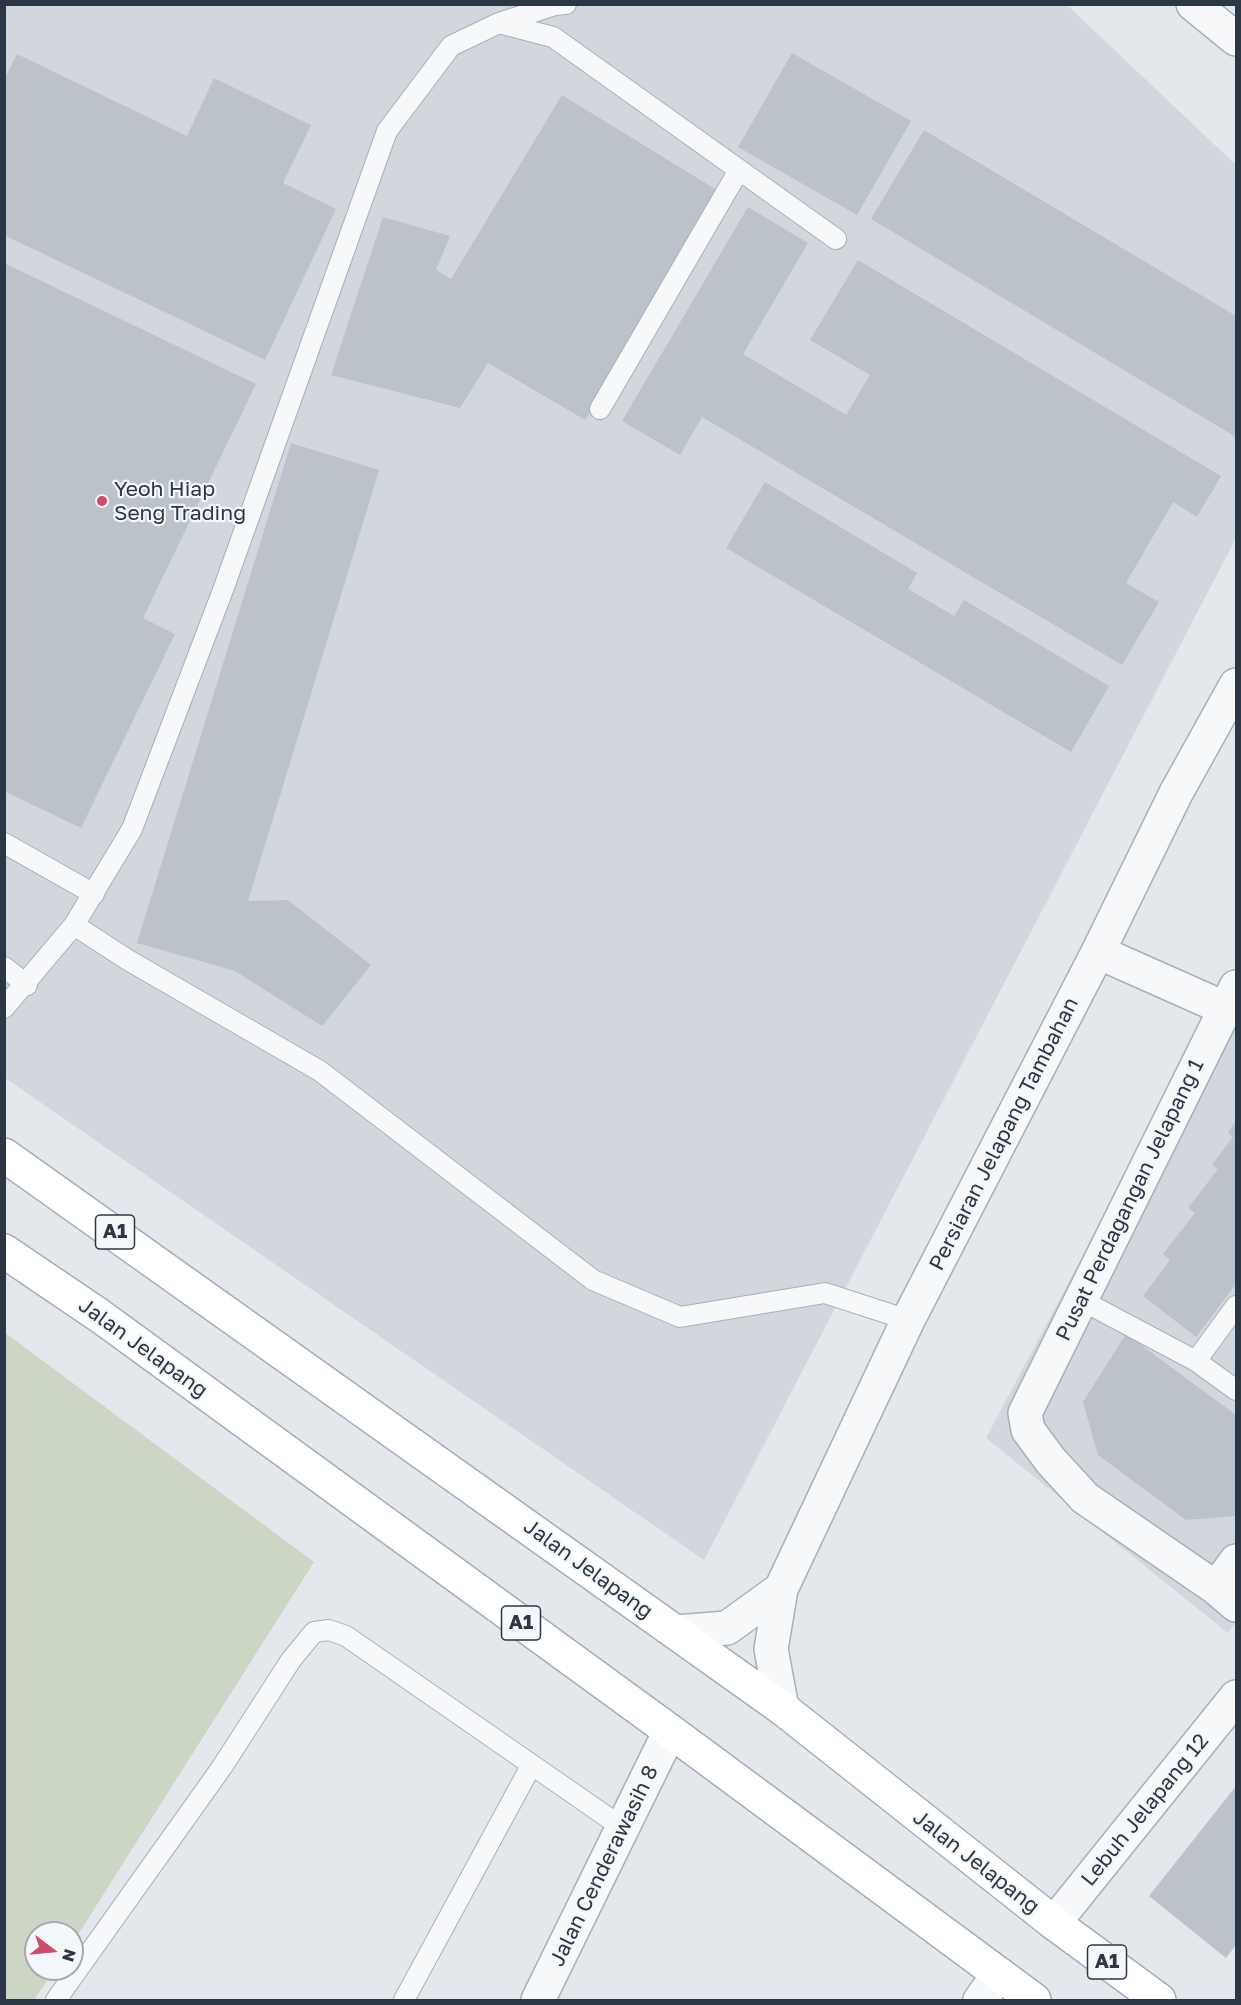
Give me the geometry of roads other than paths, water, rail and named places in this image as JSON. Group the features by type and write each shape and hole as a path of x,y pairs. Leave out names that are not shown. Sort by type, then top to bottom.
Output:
{"main road":[{"name":"Jalan Jelapang","path":"4,1155 782,1708 1054,1923 1159,2001"},
{"name":"Jalan Jelapang","path":"4,1251 100,1316 670,1731 1034,2001"}],"street":[{"path":"1196,6 1236,39"},
{"name":"Persiaran Jelapang Tambahan","path":"782,1708 771,1649 781,1589 908,1320 1098,952 1176,793 1236,685"},
{"path":"1098,952 1230,998"},
{"name":"Pusat Perdagangan Jelapang 1","path":"1226,1596 1085,1498 1051,1461 1028,1430 1025,1413 1230,998"},
{"path":"1226,1596 1236,1561"},
{"name":"Persiaran Jelapang Tambahan","path":"676,1632 727,1628 781,1589"},
{"name":"Lebuh Jelapang 12","path":"1054,1923 1236,1697"},
{"name":"Jalan Cenderawasih 8","path":"538,2001 670,1731"},
{"path":"980,2001 999,1974"}],"lane":[{"path":"4,1008 27,985 75,925 132,829 180,706 387,131 451,46 499,23 555,5 566,4"},
{"path":"499,23 553,38 836,239"},
{"path":"600,409 739,170"},
{"path":"4,843 94,894"},
{"path":"75,925 128,960 320,1071 592,1280 680,1317 825,1293 908,1320"},
{"path":"4,967 27,985"},
{"path":"1081,1300 1196,1361 1236,1390"},
{"path":"1196,1361 1236,1306"},
{"path":"56,2001 222,1767 291,1660 314,1632 329,1630 346,1636 623,1828"},
{"path":"404,2001 531,1766"}],"place":[{"name":"Yeoh Hiap Seng Trading","path":"102,501"}]}
